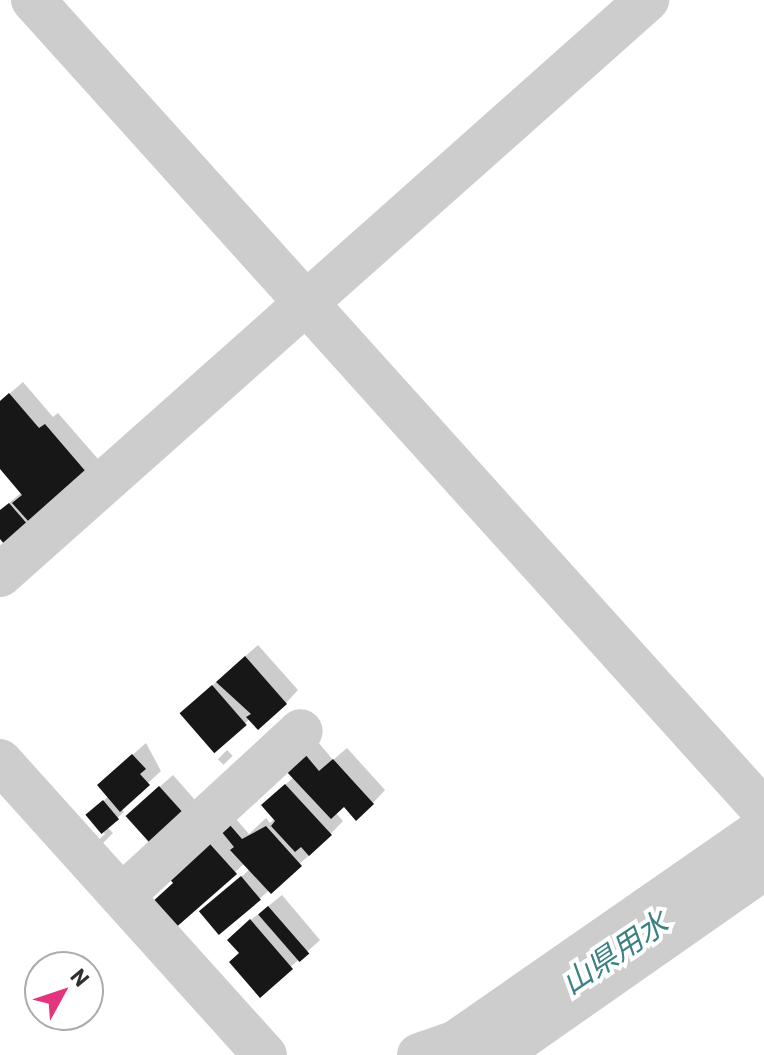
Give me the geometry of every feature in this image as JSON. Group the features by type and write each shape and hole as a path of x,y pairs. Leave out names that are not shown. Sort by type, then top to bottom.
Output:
{"street":[{"path":"33,0 764,811"},
{"path":"0,575 647,0"},
{"path":"122,896 301,731"},
{"path":"0,761 265,1055"},
{"path":"419,1055 456,1042 764,828"},
{"path":"497,1055 764,868"}],"building":[{"path":"9,393 39,428 45,424 87,473 29,522 12,503 22,495 0,469 0,401"},
{"path":"9,503 29,526 6,546 0,539 0,510"},
{"path":"245,656 287,704 258,730 246,717 251,714 216,682"},
{"path":"212,685 247,725 214,753 180,713"},
{"path":"304,753 319,771 333,759 374,804 356,821 344,807 331,819 285,770"},
{"path":"132,754 146,769 140,774 150,785 120,812 97,785"},
{"path":"285,784 332,835 309,856 301,847 295,852 271,826 275,821 261,805"},
{"path":"159,786 184,814 151,844 126,816"},
{"path":"103,800 119,819 101,834 85,815"},
{"path":"229,824 242,839 266,826 302,866 271,894 230,850 234,847 221,831"},
{"path":"209,843 237,874 173,930 150,904 173,883 169,878"},
{"path":"241,876 261,900 219,935 199,911"},
{"path":"268,906 309,954 300,962 258,915"},
{"path":"250,919 293,969 260,998 229,962 239,953 227,940"}],"water label":[{"name":"山県用水","path":"614,952"}]}
